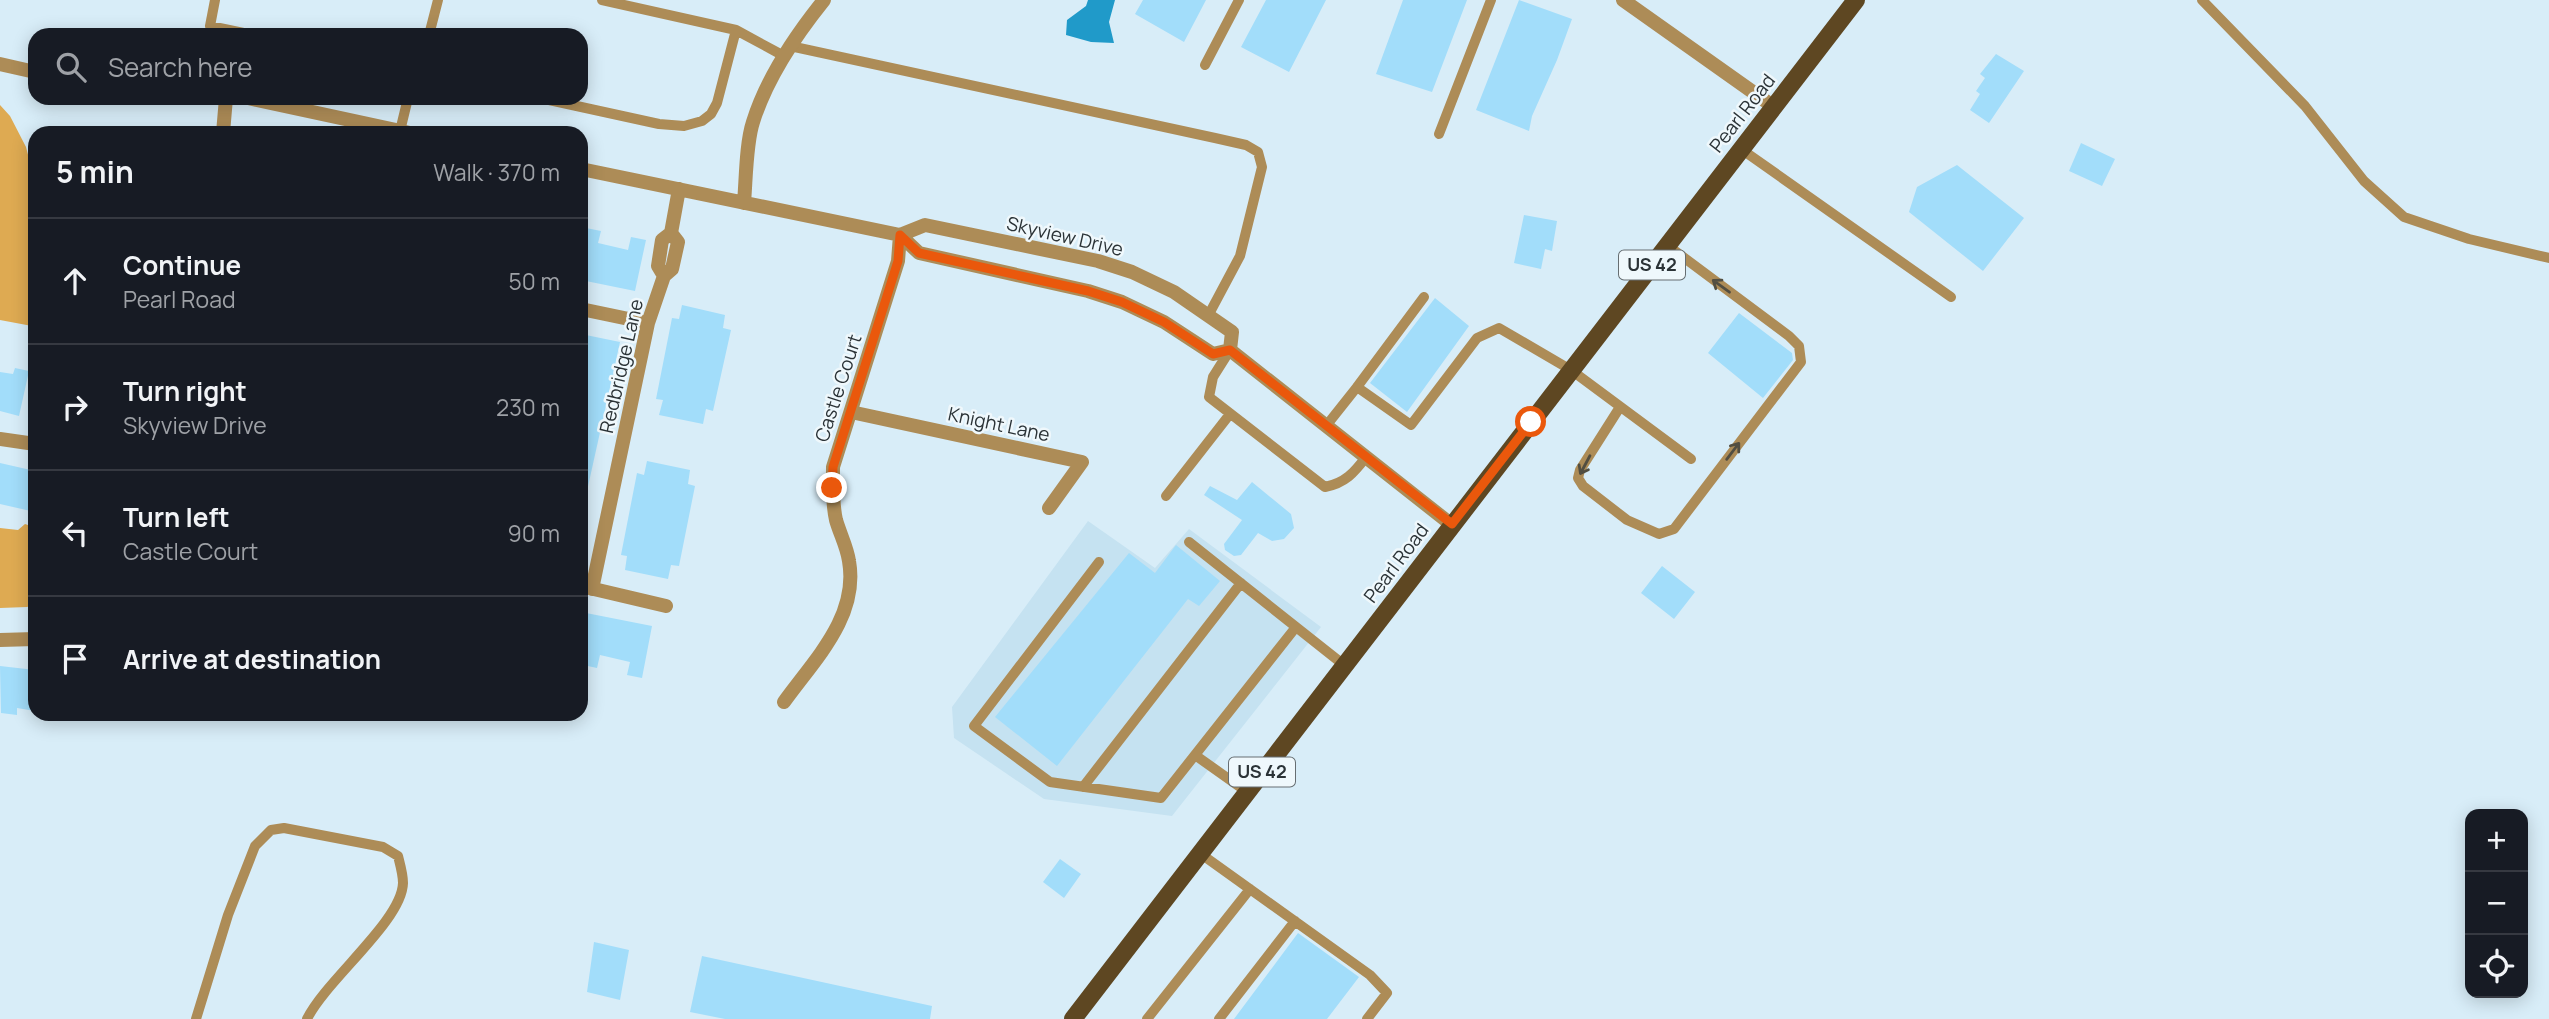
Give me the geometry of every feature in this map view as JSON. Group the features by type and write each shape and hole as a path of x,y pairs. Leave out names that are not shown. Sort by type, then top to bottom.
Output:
{"main road":[{"name":"Pearl Road","path":"1073,1019 1856,0"}],"street":[{"path":"744,203 752,124 768,85 787,51 824,0"},
{"path":"1623,0 1774,107"},
{"path":"1641,12 1650,0"},
{"path":"0,64 28,70"},
{"path":"224,126 225,105"},
{"path":"280,105 377,126"},
{"name":"Skyview Drive","path":"588,170 900,235 919,253 1088,291 1122,302 1164,322 1213,354 1230,350"},
{"name":"Redbridge Lane","path":"588,578 648,323 664,276 672,269 678,242 671,233 679,190"},
{"name":"Skyview Drive","path":"900,235 925,225 1098,261 1132,272 1174,292 1232,332 1230,350"},
{"name":"Castle Court","path":"784,702 841,623 849,601 849,559 836,519 832,488 833,467 898,261 900,235"},
{"path":"588,310 648,323"},
{"name":"Skyview Drive","path":"1230,350 1452,524"},
{"name":"Knight Lane","path":"851,412 1082,462 1049,508"},
{"path":"0,439 28,443"},
{"path":"588,587 666,606"},
{"path":"0,640 28,639"}],"lane":[{"path":"215,0 210,26 220,28"},
{"path":"431,28 438,0"},
{"path":"602,0 736,30 787,51 1246,145 1258,152 1262,167 1240,256 1208,316"},
{"path":"1205,65 1239,0"},
{"path":"1439,134 1491,0"},
{"path":"2202,0 2305,106 2364,181 2404,217 2469,239 2549,258"},
{"path":"572,105 659,124 684,126 702,121 711,114 717,103 736,30"},
{"path":"406,126 407,105"},
{"path":"1741,149 1951,297"},
{"path":"1620,407 1580,470 1578,478 1583,486 1627,520 1659,534 1674,529 1801,362 1800,346 1789,336 1667,245"},
{"path":"1326,426 1424,296"},
{"path":"1357,387 1411,425 1477,338 1499,328 1571,370 1691,459"},
{"path":"1230,350 1213,377 1209,397 1230,414 1325,487 1341,484 1366,457"},
{"path":"1166,496 1230,414"},
{"path":"1189,542 1344,665"},
{"path":"1098,562 974,726 1050,782 1161,798 1296,627"},
{"path":"1083,787 1241,583"},
{"path":"1195,755 1247,792"},
{"path":"196,1019 228,915 255,846 271,830 284,828 383,847 398,856 403,883 397,908 348,965 307,1019"},
{"path":"1201,854 1370,975 1387,993 1367,1019"},
{"path":"1147,1019 1251,889"},
{"path":"1219,1019 1295,921"}],"shaded area":[{"path":"0,105 10,116 28,155 28,325 0,320"},
{"path":"1088,521 1155,568 1189,529 1321,627 1172,816 1044,799 954,738 952,707"},
{"path":"25,524 28,525 28,607 0,608 0,528 18,530"}],"water":[{"path":"1088,0 1115,0 1109,22 1114,43 1091,42 1066,35 1067,20 1086,6"}],"building":[{"path":"1143,0 1206,0 1184,42 1135,14"},
{"path":"1266,0 1326,0 1289,72 1241,47"},
{"path":"1403,0 1467,0 1432,92 1376,74"},
{"path":"1519,0 1572,19 1532,116 1529,131 1476,110"},
{"path":"1996,54 2024,71 1989,123 1970,110 1980,94 1976,91 1985,78 1980,74"},
{"path":"2081,143 2115,159 2102,186 2069,171"},
{"path":"1957,165 2024,218 1983,271 1909,212 1917,187"},
{"path":"1524,215 1557,221 1552,251 1545,249 1541,269 1514,263"},
{"path":"588,228 601,231 598,243 628,250 631,237 646,240 635,291 588,281"},
{"path":"1435,298 1469,326 1407,412 1370,383"},
{"path":"682,305 725,315 723,328 731,330 713,411 706,409 703,424 659,415 663,400 656,399 672,318 679,319"},
{"path":"1739,313 1792,353 1793,360 1763,398 1708,353"},
{"path":"588,335 620,342 588,486"},
{"path":"15,368 28,371 19,416 0,411 0,372 13,374"},
{"path":"647,461 690,470 688,484 695,486 679,566 671,565 668,579 625,570 627,556 621,555 637,473 644,475"},
{"path":"0,463 28,469 28,510 0,504"},
{"path":"1252,482 1291,514 1294,528 1284,539 1272,541 1258,533 1241,555 1234,556 1225,550 1224,544 1242,520 1204,495 1210,486 1237,500"},
{"path":"1176,545 1220,581 1199,606 1188,599 1057,766 995,717 1129,553 1155,573"},
{"path":"1662,566 1695,592 1674,619 1641,593"},
{"path":"588,613 652,626 642,678 627,675 630,662 600,655 597,668 588,666"},
{"path":"0,666 28,669 28,710 17,708 17,715 1,713"},
{"path":"1060,859 1081,874 1064,898 1043,882"},
{"path":"1298,933 1359,977 1327,1019 1234,1019"},
{"path":"594,942 629,950 620,1000 587,992"},
{"path":"702,956 932,1006 930,1019 725,1019 690,1012"}],"route":[{"path":"832,488 833,467 898,261 900,235 919,253 1088,291 1122,302 1164,322 1213,354 1230,350 1452,524 1531,422"}]}
